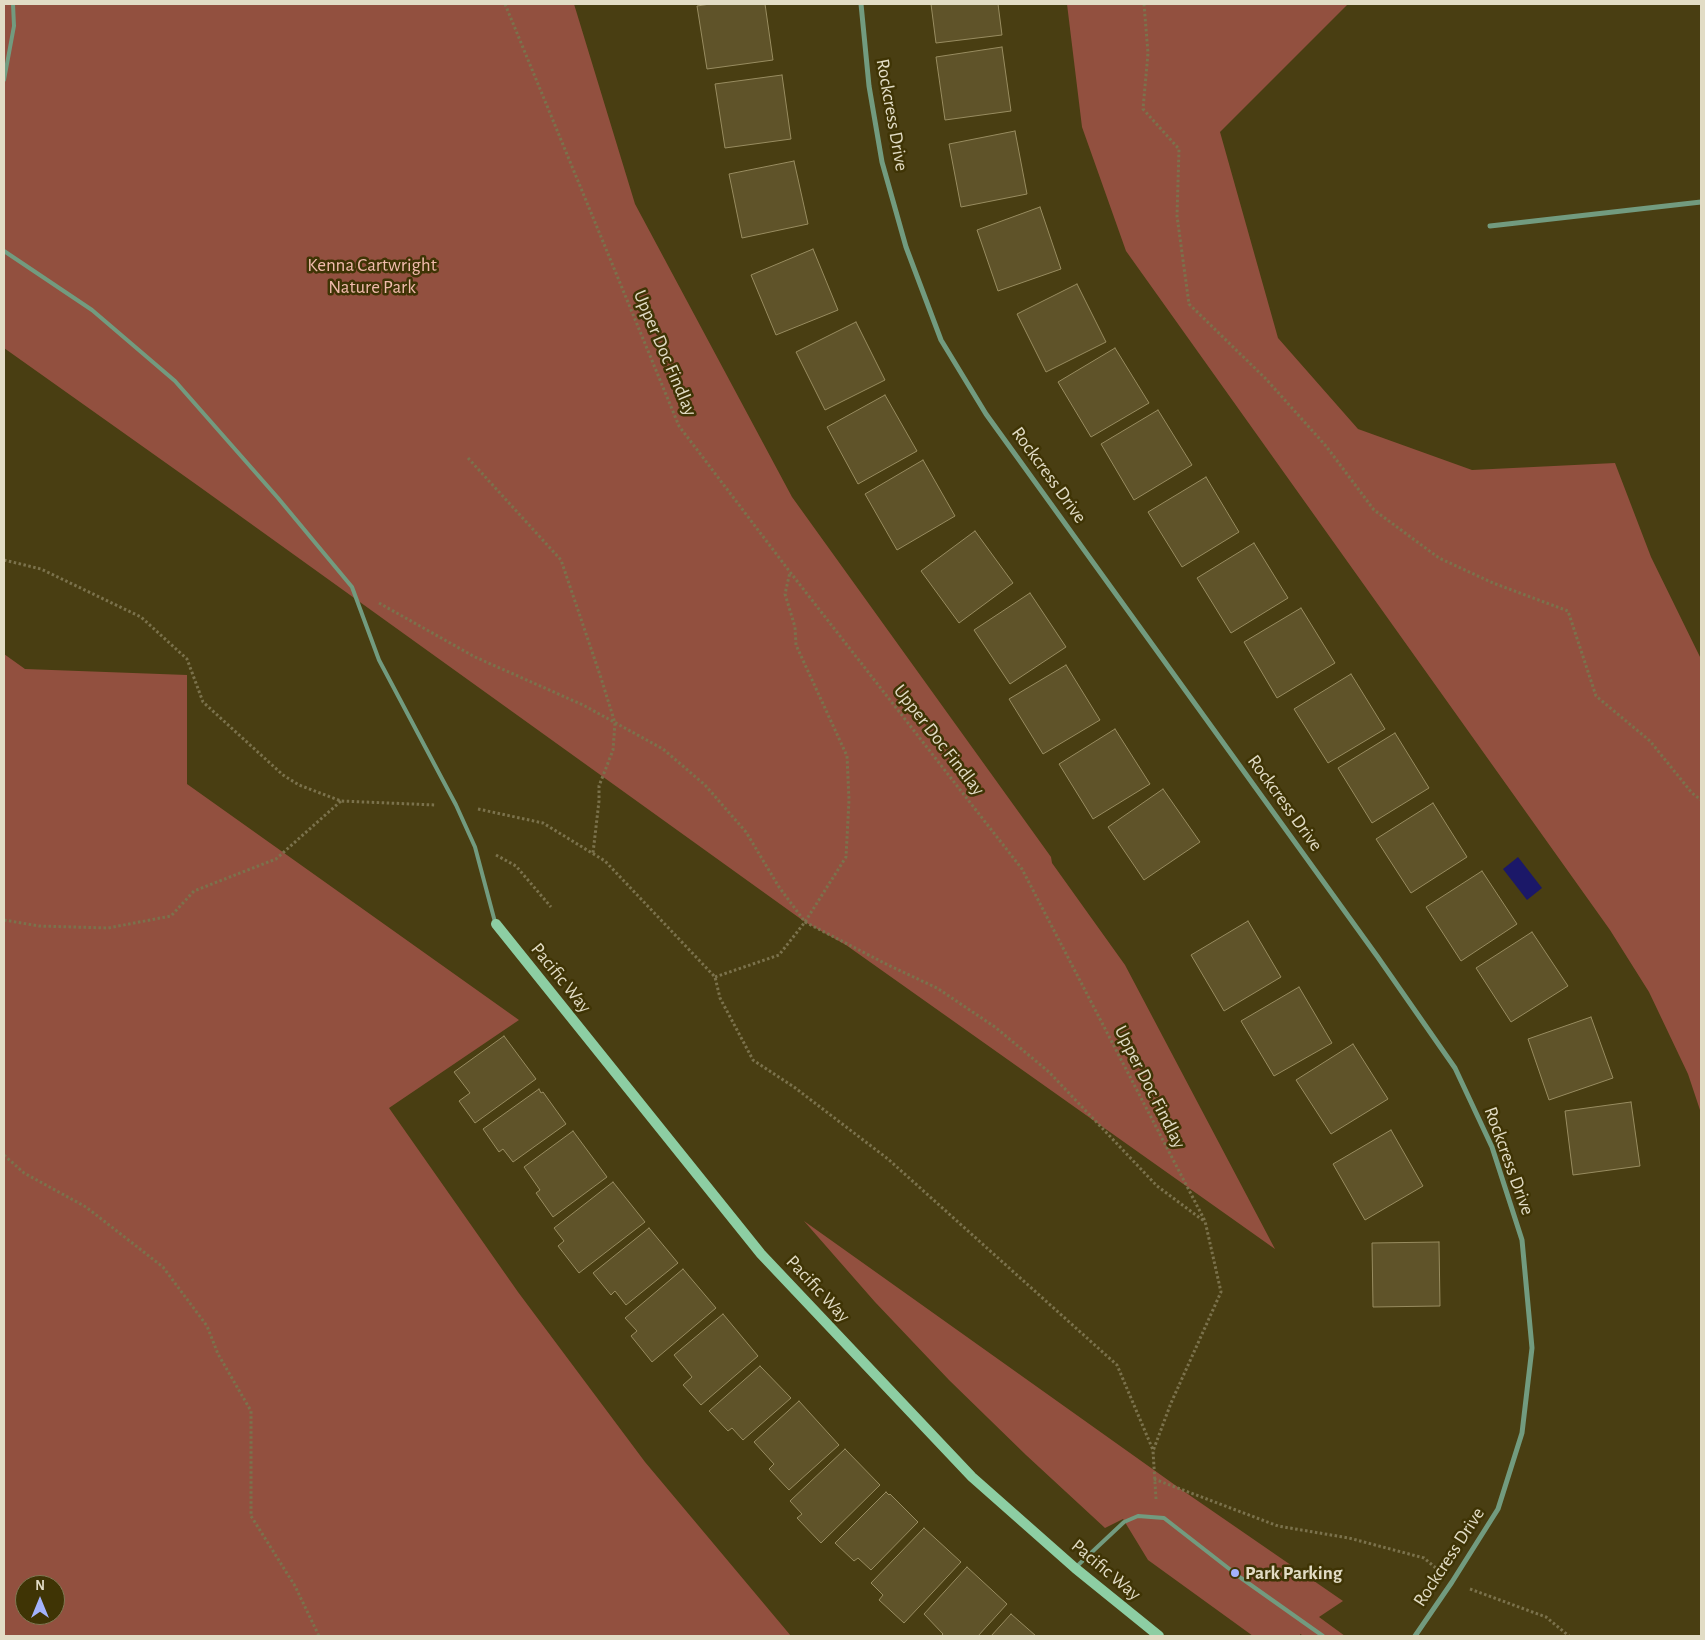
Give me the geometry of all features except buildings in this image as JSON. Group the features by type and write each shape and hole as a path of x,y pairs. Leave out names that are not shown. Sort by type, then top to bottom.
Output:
{"street":[{"name":"Rockcress Drive","path":"860,4 869,86 882,162 906,247 941,340 986,414 1371,948 1455,1068 1492,1147 1522,1240 1532,1348 1522,1432 1498,1509 1416,1636"},
{"path":"1490,226 1701,202"},
{"name":"Pacific Way","path":"496,924 761,1254 972,1477 1075,1568 1159,1636"}],"lane":[{"path":"4,80 14,26 12,4"},
{"path":"4,246 5,252 92,310 175,381 278,498 352,587 379,660 456,805 476,853 496,924"},
{"path":"1075,1568 1124,1522 1138,1516 1164,1518 1241,1578 1323,1636"}],"path":[{"name":"Upper Doc Findlay","path":"505,4 679,426 790,572 1022,869 1205,1221 1221,1292 1171,1403 1153,1451 1156,1504 1164,1518"},
{"path":"1144,4 1148,53 1143,109 1179,149 1177,216 1189,304 1272,386 1326,446 1374,510 1439,558 1493,583 1568,611 1596,696 1650,741 1692,793 1701,800"},
{"path":"468,458 561,560 616,723 613,750 599,786 593,853"},
{"path":"4,560 41,569 141,617 187,659 203,702 283,775 299,785 341,802 456,805 543,823 605,860 715,976 720,998 753,1060 794,1087 888,1159 1117,1365 1153,1451"},
{"path":"715,976 779,955 805,922 846,857 849,800 847,756 796,645 795,628 786,594 790,572"},
{"path":"352,587 476,657 583,705 663,749 705,785 746,832 779,887 805,922 937,988 995,1027 1049,1072 1157,1186 1205,1221"},
{"path":"4,920 38,926 108,928 171,916 194,891 276,859 341,802"},
{"path":"476,853 496,855 516,866 551,907"},
{"path":"4,1155 24,1173 86,1208 163,1267 207,1326 218,1354 251,1410 251,1516 295,1586 319,1636"},
{"path":"1154,1479 1278,1526 1349,1538 1424,1558 1452,1582 1546,1617 1569,1636"}],"green space":[{"name":"Kenna Cartwright Nature Park","path":"4,4 574,4 635,204 792,497 1051,857 1052,863 1125,965 1275,1249 846,945 805,922 4,348"},
{"path":"1067,4 1348,4 1220,132 1278,338 1358,429 1472,470 1615,463 1651,557 1701,659 1701,1113 1688,1074 1649,992 1610,930 1126,251 1082,127"},
{"path":"4,654 25,669 187,675 187,784 519,1020 389,1108 518,1292 645,1462 791,1636 4,1636"},
{"path":"804,1221 1182,1490 1343,1601 1319,1617 1345,1636 1304,1636 1300,1634 1300,1636 1253,1636 1148,1560 1123,1519 1105,1528 949,1380 875,1302"}],"shaded area":[{"path":"1518,857 1542,888 1527,900 1503,869"}],"place":[{"name":"Park Parking","path":"1235,1573"}]}
